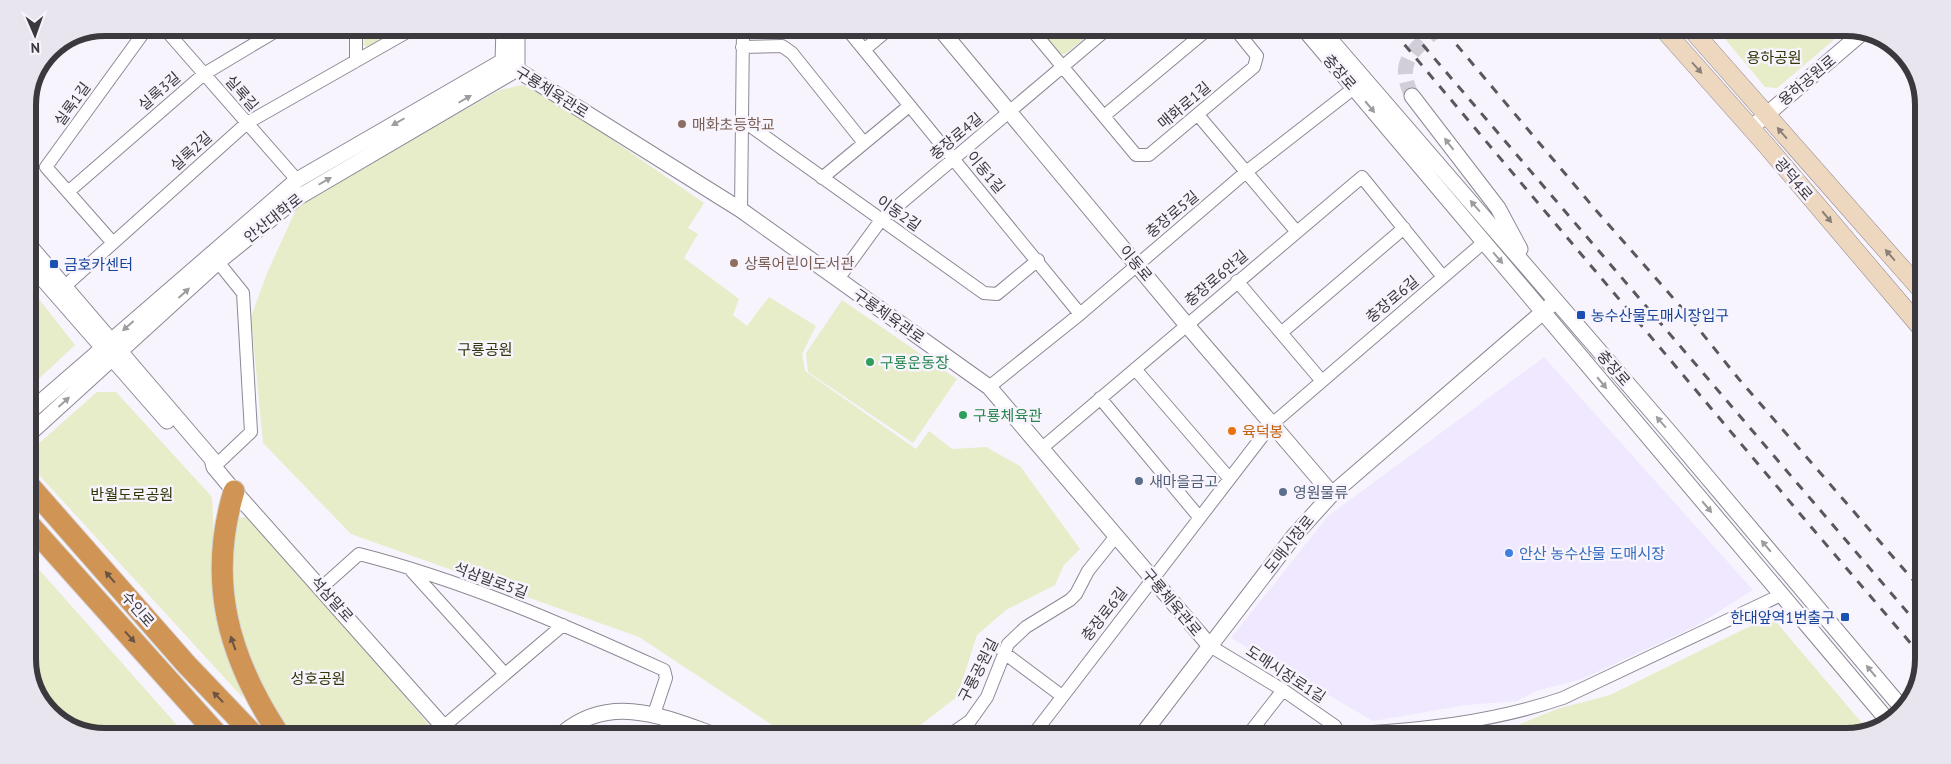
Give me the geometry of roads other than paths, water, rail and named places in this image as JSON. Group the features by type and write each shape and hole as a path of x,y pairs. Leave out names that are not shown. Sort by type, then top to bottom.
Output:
{"highway":[{"path":"234,491 227,515 222,553 223,594 228,627 259,703 275,728"},
{"name":"수인로","path":"36,493 187,665 247,728"},
{"name":"수인로","path":"36,532 211,728"}],"main road":[{"name":"광덕4로","path":"1669,36 1915,320"},
{"name":"광덕4로","path":"1697,36 1915,284"}],"street":[{"name":"실록1길","path":"113,242 46,167 141,36"},
{"name":"실록길","path":"171,36 297,180"},
{"name":"실록3길","path":"68,192 204,74 268,36"},
{"path":"356,36 356,61"},
{"name":"실록2길","path":"64,287 247,123 400,36"},
{"path":"503,61 504,36"},
{"path":"517,36 517,69"},
{"path":"741,210 743,36"},
{"name":"이동1길","path":"853,36 1038,260 1080,314"},
{"path":"864,50 881,36"},
{"name":"이동로","path":"946,36 1271,425 1332,494"},
{"name":"매화로1길","path":"1037,36 1136,155 1149,155 1254,67 1257,56 1241,36"},
{"name":"충장로4길","path":"838,279 881,220 1099,36"},
{"path":"1104,116 1200,36"},
{"name":"충장로","path":"1310,36 1884,716"},
{"name":"충장로","path":"1327,36 1671,434 1898,704"},
{"name":"용하공원로","path":"1751,128 1856,38"},
{"path":"742,47 782,46 792,53 864,142"},
{"name":"구룡체육관로","path":"503,61 741,210 989,387 1210,646"},
{"name":"안산대학로","path":"36,427 112,349 297,180 503,61"},
{"name":"안산대학로","path":"36,407 112,349 297,198 517,69"},
{"name":"충장로5길","path":"989,387 1080,314 1246,172 1354,88"},
{"path":"1412,96 1498,208 1532,273"},
{"path":"822,178 909,106"},
{"path":"1198,115 1296,231"},
{"name":"이동2길","path":"742,120 984,292 997,294 1038,260"},
{"name":"충장로6안길","path":"1042,448 1186,324 1362,177 1443,277"},
{"path":"1281,333 1404,228"},
{"name":"충장로6길","path":"1038,728 1271,425 1321,380 1484,242"},
{"name":"석삼말로","path":"36,254 112,349"},
{"path":"214,467 251,432 243,293 218,262"},
{"name":"석삼말로","path":"36,270 112,349 212,459 214,467 234,491 444,728"},
{"path":"1237,281 1321,380"},
{"name":"도매시장로","path":"1147,728 1294,536 1332,494 1556,301"},
{"path":"1135,369 1229,478"},
{"path":"1100,398 1199,517"},
{"name":"구룡공원길","path":"959,728 970,721 987,697 1003,652 1008,644 1026,627 1070,600 1076,594 1088,571 1116,536"},
{"name":"석삼말로5길","path":"321,588 359,554 407,566 564,625 664,670 666,678 654,714"},
{"path":"407,566 504,674"},
{"path":"1420,728 1499,717 1563,698 1781,595"},
{"path":"448,728 504,674 564,625"},
{"name":"도매시장로1길","path":"1210,646 1282,690 1336,728"},
{"path":"1003,652 1062,696"},
{"path":"1253,728 1282,690"},
{"path":"572,728 595,716 627,711 654,714 695,728"}],"tunnel":[{"path":"1412,96 1405,75 1408,59 1429,36"}],"railway":[{"path":"1397,36 1915,648"},
{"path":"1415,36 1915,621"},
{"path":"1449,36 1594,208 1681,307 1738,378 1915,582"}],"place":[{"name":"매화초등학교","path":"682,124"},
{"name":"상록어린이도서관","path":"734,263"},
{"name":"금호카센터","path":"54,264"},
{"name":"농수산물도매시장입구","path":"1581,315"},
{"name":"구룡운동장","path":"870,362"},
{"name":"구룡체육관","path":"963,415"},
{"name":"육덕봉","path":"1232,431"},
{"name":"새마을금고","path":"1139,481"},
{"name":"영원물류","path":"1283,492"},
{"name":"안산 농수산물 도매시장","path":"1509,553"},
{"name":"한대앞역1번출구","path":"1845,617"}],"park label":[{"name":"용하공원","path":"1774,57"},
{"name":"구룡공원","path":"485,349"},
{"name":"반월도로공원","path":"132,494"},
{"name":"성호공원","path":"318,678"}]}
